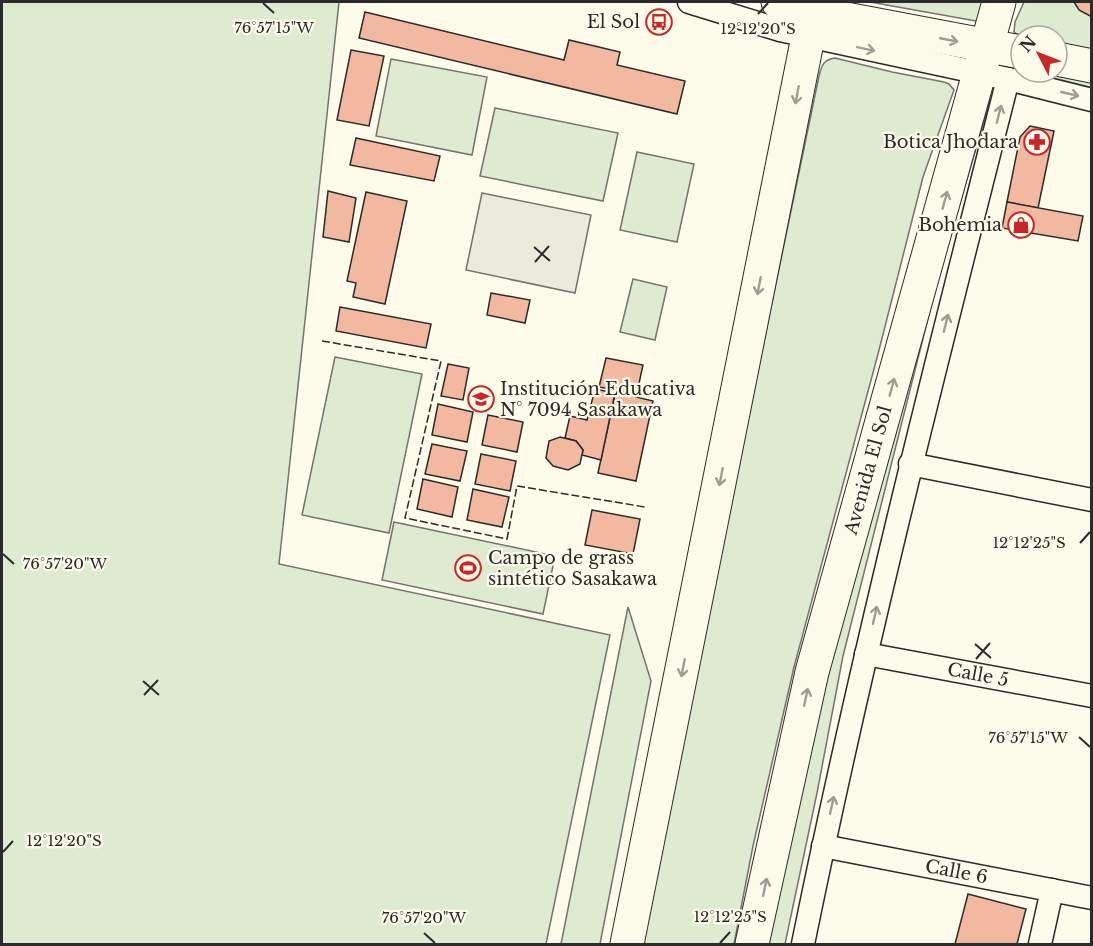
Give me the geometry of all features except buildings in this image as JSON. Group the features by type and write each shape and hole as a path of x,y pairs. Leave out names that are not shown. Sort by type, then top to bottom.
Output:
{"main road":[{"path":"778,2 810,17 999,63"},
{"name":"Avenida El Sol","path":"752,945 812,672 999,63 999,2"},
{"path":"627,945 810,17"},
{"path":"1069,61 1092,66"}],"street":[{"path":"689,2 810,17"},
{"path":"999,63 1092,100"},
{"name":"Avenida El Sol","path":"802,945 999,63"},
{"path":"910,464 1092,500"},
{"name":"Calle 5","path":"866,654 1092,696"},
{"name":"Calle 6","path":"823,846 1092,898"},
{"path":"1040,945 1052,890"}],"green space":[{"path":"2,2 339,2 279,564 610,635 546,944 2,944"},
{"path":"870,2 990,2 980,20 976,21"},
{"path":"1024,2 1091,2 1091,52 1069,47 1069,24 1015,24"},
{"path":"835,58 944,82 954,90 923,177 794,667 753,846 734,944 639,944 819,76 824,64"},
{"path":"391,59 487,77 472,155 376,136"},
{"path":"1069,75 1091,79 1091,92 1052,84 1069,84"},
{"path":"981,99 990,101 940,271 843,656 785,944 764,944 831,656"},
{"path":"495,108 618,133 603,201 480,176"},
{"path":"637,152 694,164 677,242 620,230"},
{"path":"633,279 667,287 655,340 620,332"},
{"path":"335,357 422,374 389,533 302,515"},
{"name":"Campo de grass sintético Sasakawa","path":"394,522 555,556 543,614 382,580"},
{"path":"628,607 651,681 600,944 561,944"}],"shaded area":[{"path":"482,193 591,215 575,293 466,270"}],"fence":[{"path":"322,341 441,361 405,518 507,539 517,486 645,507"}],"place":[{"name":"El Sol","path":"659,22"},
{"name":"Botica Jhodara","path":"1037,142"},
{"name":"Bohemia","path":"1021,225"},
{"name":"Institución Educativa N° 7094 Sasakawa","path":"481,399"},
{"name":"Campo de grass sintético Sasakawa","path":"468,568"}]}
